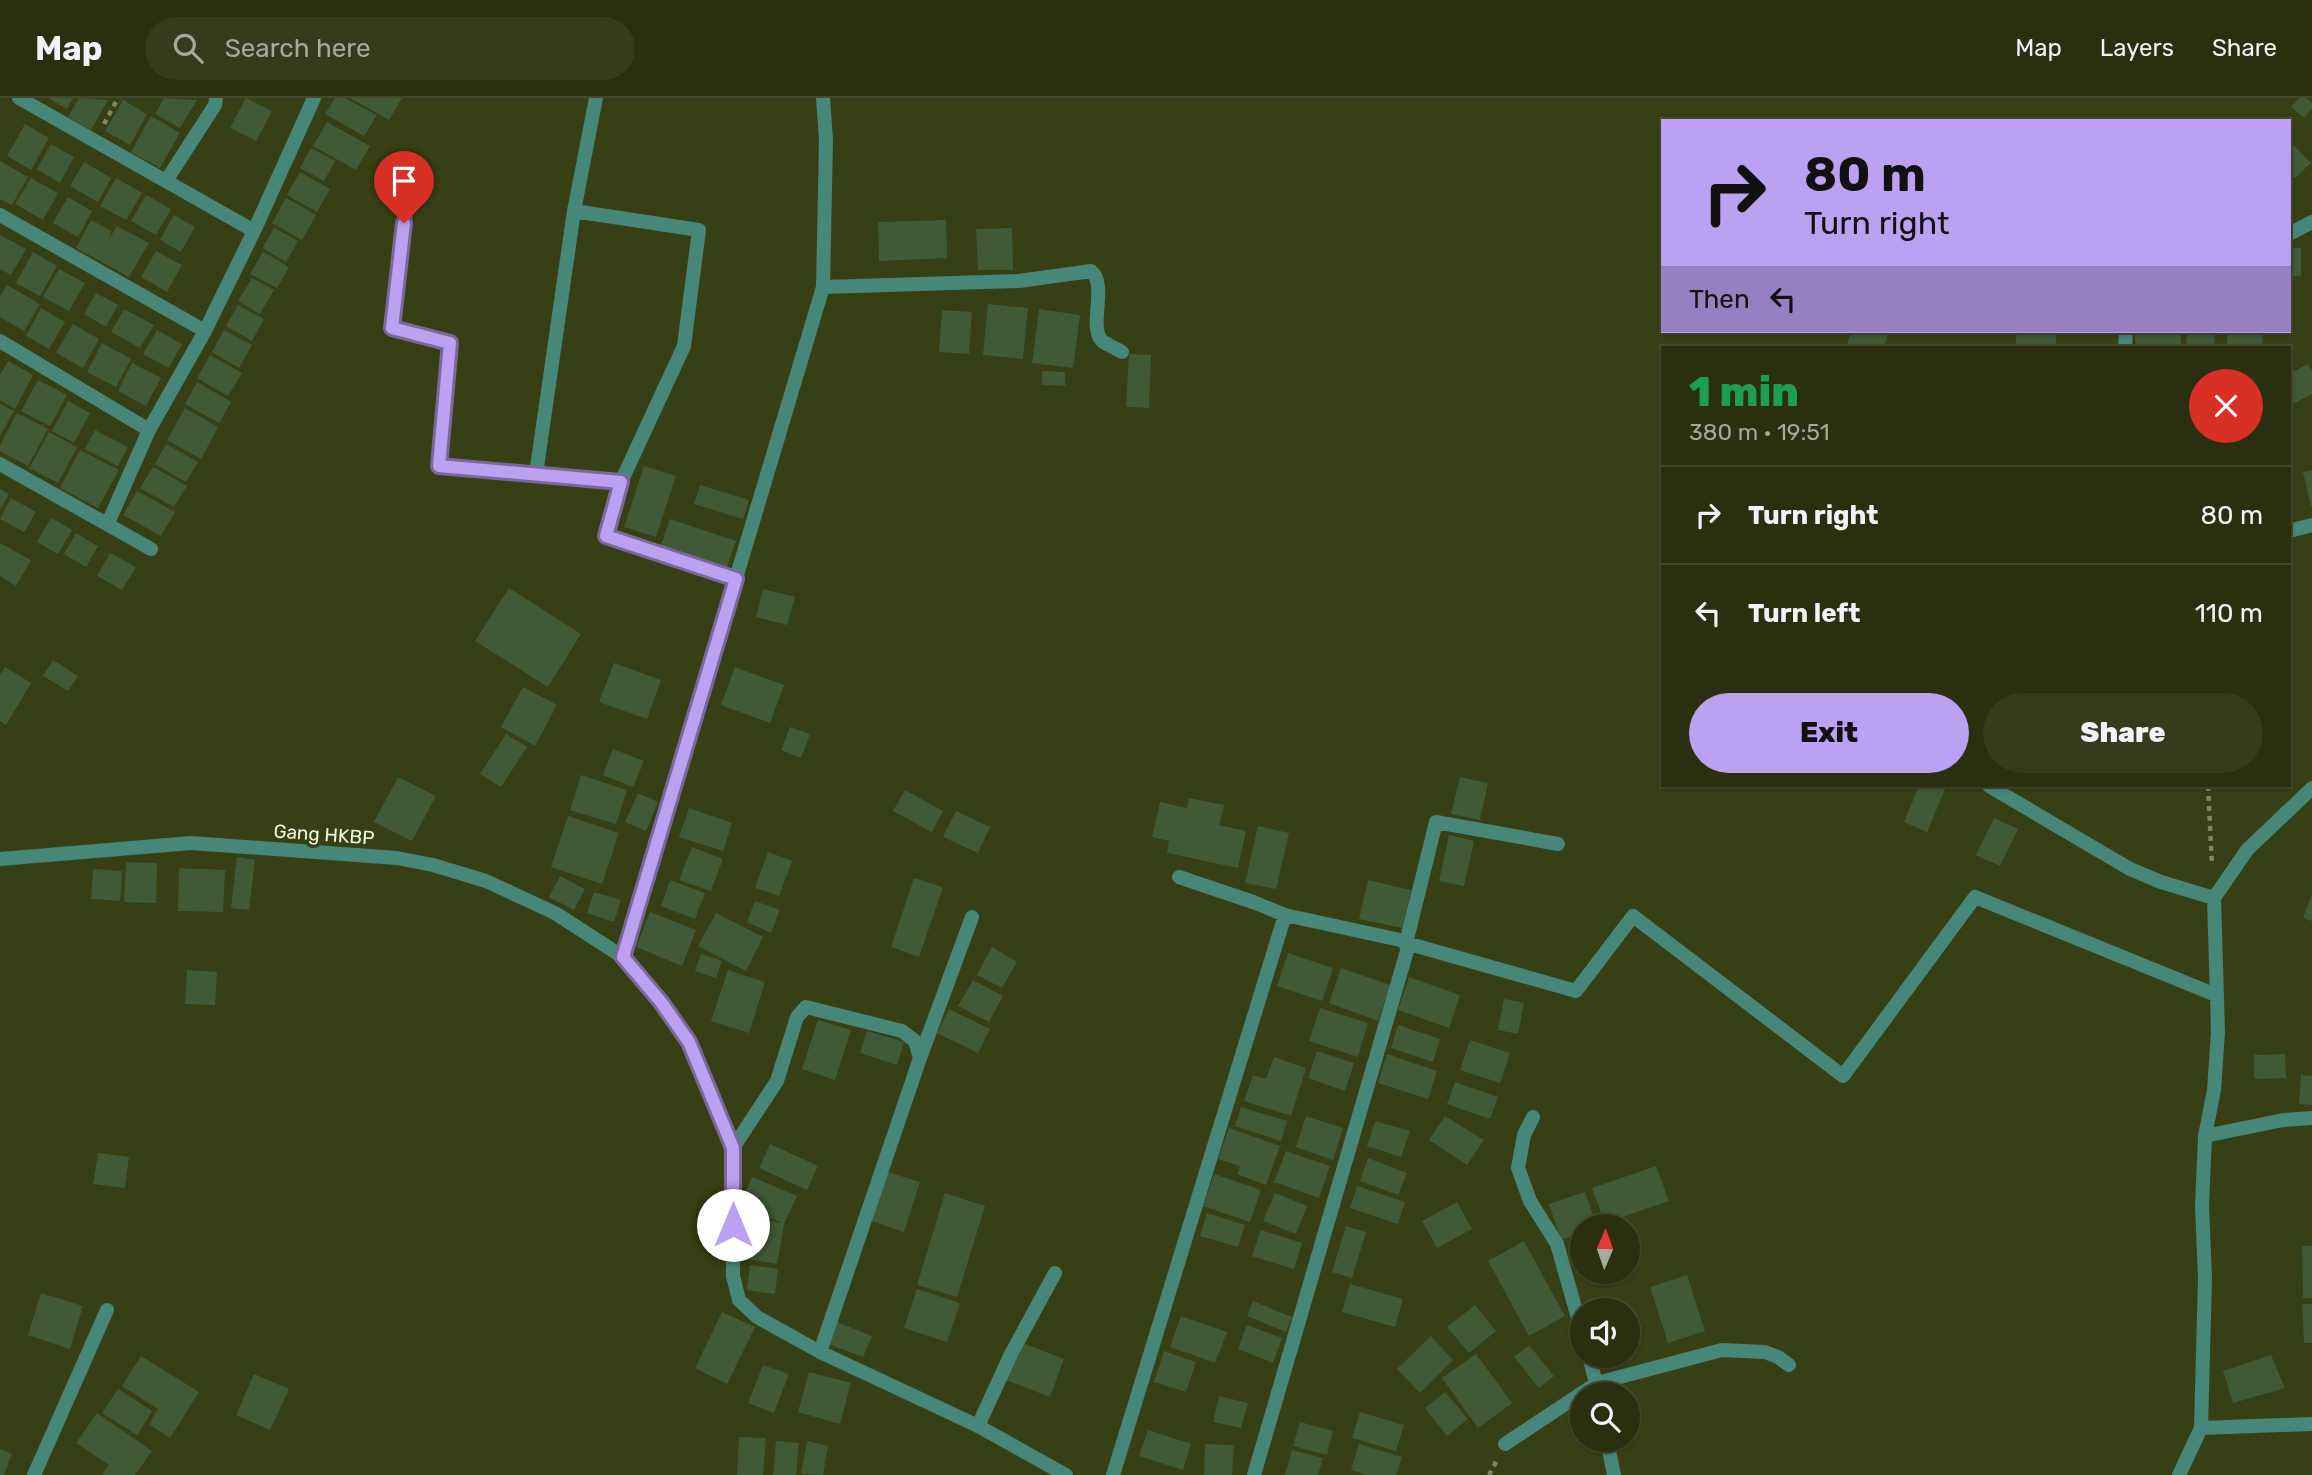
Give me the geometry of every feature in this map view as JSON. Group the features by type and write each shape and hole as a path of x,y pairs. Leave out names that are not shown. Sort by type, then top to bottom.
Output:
{"street":[{"path":"166,181 215,105 216,98"},
{"path":"108,523 149,430 205,331 254,231 314,98"},
{"path":"536,474 573,211 596,98"},
{"path":"623,957 823,287 826,139 823,98 811,98"},
{"path":"30,100 94,141 254,231"},
{"path":"411,170 392,328 450,343 439,466 621,482"},
{"path":"573,211 699,230 684,346 621,482 606,536 736,579"},
{"path":"0,215 205,331"},
{"path":"2291,233 2312,222"},
{"path":"823,287 1018,281 1091,271 1097,277 1099,333 1102,340 1122,352"},
{"path":"0,341 149,430"},
{"path":"0,464 151,549"},
{"path":"2291,530 2312,525"},
{"path":"1991,787 2130,869 2161,882 2214,898"},
{"path":"2184,1473 2201,1428 2205,1136 2214,1090 2218,1032 2214,898 2247,850 2312,788"},
{"path":"1254,1475 1407,951 1406,943 1436,822 1558,844"},
{"name":"Gang HKBP","path":"0,859 191,843 397,858 433,865 486,881 555,913 623,957 661,1002 689,1042 733,1148"},
{"path":"1180,877 1285,915 1400,940 1576,991 1633,916 1843,1076 1975,897 2216,995"},
{"path":"1113,1475 1285,915"},
{"path":"820,1352 920,1058 972,917"},
{"path":"920,1058 915,1041 902,1031 806,1007 797,1017 777,1081 733,1148 733,1276 739,1300 757,1317 820,1352 978,1426 1066,1475"},
{"path":"1533,1117 1520,1149 1518,1168 1530,1201 1557,1244 1572,1298"},
{"path":"2205,1136 2283,1120 2312,1118"},
{"path":"978,1426 1011,1354 1055,1273"},
{"path":"34,1475 107,1310"},
{"path":"1620,1382 1722,1350 1765,1352 1789,1365"},
{"path":"1505,1444 1530,1425 1570,1404"},
{"path":"2201,1428 2312,1424"},
{"path":"1609,1452 1614,1475"}],"path":[{"path":"94,141 118,98"},
{"path":"2208,787 2214,898"}],"building":[{"path":"48,98 73,98 67,109"},
{"path":"79,98 108,100 91,130 68,117"},
{"path":"164,98 197,100 180,128 155,114"},
{"path":"246,98 272,111 256,141 230,128"},
{"path":"335,98 345,98 377,115 364,136 325,114"},
{"path":"350,98 402,98 389,120"},
{"path":"2299,98 2306,98 2312,103 2312,109 2304,118 2291,107"},
{"path":"123,100 147,114 130,145 105,131"},
{"path":"151,116 180,133 160,168 131,152"},
{"path":"327,122 370,146 356,170 313,146"},
{"path":"25,124 49,138 31,170 7,156"},
{"path":"2291,142 2311,163 2295,178 2291,174"},
{"path":"51,144 74,157 60,183 37,169"},
{"path":"311,148 335,161 324,181 300,168"},
{"path":"0,161 28,177 12,205 0,199"},
{"path":"84,162 111,178 98,202 70,186"},
{"path":"300,172 330,189 317,212 287,195"},
{"path":"31,178 58,193 43,220 15,204"},
{"path":"116,178 142,193 126,220 100,206"},
{"path":"146,195 171,209 156,235 131,221"},
{"path":"68,197 92,211 78,237 53,223"},
{"path":"286,198 316,215 302,240 272,223"},
{"path":"174,215 195,227 181,252 160,240"},
{"path":"91,220 112,231 109,239 117,226 149,243 129,277 76,248"},
{"path":"946,220 947,258 879,261 878,222"},
{"path":"274,228 298,241 286,262 262,248"},
{"path":"1012,228 1013,270 978,270 976,229"},
{"path":"0,235 26,249 11,275 0,269"},
{"path":"2291,248 2301,248 2301,276 2291,276"},
{"path":"156,251 182,265 167,292 141,277"},
{"path":"33,252 57,266 40,296 16,283"},
{"path":"263,252 289,267 277,288 250,274"},
{"path":"59,269 85,283 69,311 43,297"},
{"path":"252,278 274,290 260,314 238,301"},
{"path":"7,285 40,304 24,331 0,317 0,297"},
{"path":"96,293 118,305 106,327 84,314"},
{"path":"988,304 1028,308 1023,359 983,355"},
{"path":"238,305 264,319 252,341 226,326"},
{"path":"41,308 65,322 49,349 26,336"},
{"path":"124,309 154,325 140,348 111,332"},
{"path":"1039,309 1080,315 1073,368 1032,363"},
{"path":"942,310 972,312 969,354 939,352"},
{"path":"73,324 99,339 83,368 56,353"},
{"path":"157,330 182,344 169,368 143,354"},
{"path":"224,330 252,345 239,368 212,352"},
{"path":"1850,333 1887,335 1884,346 1847,346"},
{"path":"2017,333 2057,333 2055,346 2015,346"},
{"path":"2134,333 2180,333 2182,346 2136,346"},
{"path":"2187,333 2215,333 2214,346 2186,346"},
{"path":"2228,333 2263,333 2262,346 2226,346"},
{"path":"102,343 131,359 116,387 87,372"},
{"path":"1129,354 1151,355 1149,408 1126,407"},
{"path":"210,355 242,373 228,396 197,378"},
{"path":"8,361 33,375 15,409 0,400 0,375"},
{"path":"132,363 161,378 146,406 118,391"},
{"path":"2308,364 2312,371 2312,394 2291,405 2291,373"},
{"path":"1042,371 1065,372 1065,386 1042,385"},
{"path":"38,380 67,395 50,426 21,411"},
{"path":"197,382 231,402 219,423 185,404"},
{"path":"68,401 90,413 74,443 52,431"},
{"path":"0,404 14,411 0,436"},
{"path":"185,408 218,427 201,459 167,440"},
{"path":"17,413 48,429 28,466 0,451 0,445"},
{"path":"95,430 128,447 118,466 85,449"},
{"path":"49,432 77,447 58,483 29,468"},
{"path":"166,444 198,462 186,482 155,464"},
{"path":"80,450 119,470 98,508 60,488"},
{"path":"644,466 676,476 656,537 624,527"},
{"path":"153,467 187,486 174,507 140,488"},
{"path":"2312,470 2312,506 2311,506 2303,472"},
{"path":"700,485 749,500 743,519 694,504"},
{"path":"0,489 9,494 0,510"},
{"path":"137,491 175,512 161,536 123,515"},
{"path":"11,498 36,512 24,532 0,519"},
{"path":"51,518 72,530 58,554 37,542"},
{"path":"670,519 736,541 727,567 661,545"},
{"path":"76,533 98,546 86,567 64,554"},
{"path":"0,543 31,560 16,586 0,576"},
{"path":"110,553 136,567 122,590 97,576"},
{"path":"509,588 581,634 548,687 475,641"},
{"path":"763,589 795,597 787,625 756,617"},
{"path":"53,660 78,676 68,691 43,676"},
{"path":"614,663 661,680 647,719 599,702"},
{"path":"5,667 31,683 6,725 0,721 0,675"},
{"path":"735,667 784,685 770,723 721,705"},
{"path":"523,687 557,705 535,746 501,727"},
{"path":"790,727 810,734 801,758 781,750"},
{"path":"506,734 527,747 501,787 480,774"},
{"path":"613,749 644,761 633,787 603,775"},
{"path":"581,775 627,790 616,824 570,810"},
{"path":"398,777 436,796 412,841 374,822"},
{"path":"1460,777 1488,783 1480,820 1451,814"},
{"path":"1919,787 1946,787 1927,832 1904,822"},
{"path":"905,790 943,811 932,832 893,811"},
{"path":"638,793 658,802 646,831 625,822"},
{"path":"1189,798 1224,805 1219,825 1246,831 1238,868 1167,853 1169,841 1152,837 1160,802 1187,808"},
{"path":"689,808 732,823 723,851 679,837"},
{"path":"956,811 990,827 978,853 943,837"},
{"path":"568,816 619,833 602,884 551,867"},
{"path":"1994,818 2018,829 2000,866 1976,855"},
{"path":"1258,826 1289,833 1276,889 1245,883"},
{"path":"1449,835 1474,841 1464,886 1439,881"},
{"path":"692,847 723,859 711,891 679,880"},
{"path":"768,852 792,861 779,896 755,888"},
{"path":"237,857 255,860 249,910 231,908"},
{"path":"126,862 157,863 156,903 124,902"},
{"path":"179,868 225,870 223,912 178,911"},
{"path":"93,869 122,871 120,901 91,899"},
{"path":"560,876 585,889 574,910 549,897"},
{"path":"914,878 943,887 919,957 891,947"},
{"path":"670,880 705,893 695,919 661,906"},
{"path":"1368,880 1411,890 1403,928 1359,919"},
{"path":"594,892 621,900 614,922 587,913"},
{"path":"2312,894 2312,921 2303,918"},
{"path":"755,901 780,910 771,933 747,922"},
{"path":"650,912 696,930 682,966 636,947"},
{"path":"716,913 763,937 746,971 698,946"},
{"path":"992,947 1017,962 1002,988 977,975"},
{"path":"1288,953 1333,968 1322,1001 1277,986"},
{"path":"701,954 722,961 716,978 695,971"},
{"path":"1341,968 1390,985 1378,1021 1329,1003"},
{"path":"187,970 217,972 215,1005 185,1004"},
{"path":"728,970 765,982 749,1033 711,1021"},
{"path":"1409,977 1460,995 1449,1028 1398,1010"},
{"path":"973,980 1003,996 989,1022 958,1006"},
{"path":"1504,999 1524,1003 1518,1034 1498,1030"},
{"path":"1320,1008 1368,1023 1358,1057 1309,1041"},
{"path":"949,1009 990,1029 978,1053 937,1033"},
{"path":"818,1020 851,1030 835,1080 802,1069"},
{"path":"1398,1025 1440,1039 1433,1062 1391,1048"},
{"path":"867,1031 904,1042 897,1065 860,1053"},
{"path":"1470,1040 1510,1053 1500,1083 1460,1070"},
{"path":"1317,1051 1354,1063 1345,1091 1308,1078"},
{"path":"1387,1054 1437,1071 1428,1099 1378,1083"},
{"path":"2285,1054 2286,1078 2254,1079 2254,1055"},
{"path":"1274,1057 1306,1068 1291,1116 1244,1101 1253,1075 1266,1079"},
{"path":"2301,1075 2312,1076 2312,1105 2299,1104"},
{"path":"1455,1082 1498,1097 1490,1119 1447,1104"},
{"path":"1241,1107 1287,1121 1281,1141 1235,1126"},
{"path":"1306,1116 1343,1128 1333,1160 1296,1147"},
{"path":"1445,1116 1484,1140 1467,1165 1429,1140"},
{"path":"1375,1121 1410,1131 1401,1157 1367,1146"},
{"path":"1229,1128 1280,1146 1266,1185 1237,1174 1240,1166 1218,1159"},
{"path":"770,1144 818,1166 807,1190 759,1168"},
{"path":"1286,1151 1330,1166 1319,1198 1274,1182"},
{"path":"98,1153 129,1157 125,1188 93,1184"},
{"path":"1368,1158 1407,1173 1398,1195 1360,1181"},
{"path":"1656,1166 1669,1201 1631,1214 1602,1214 1592,1188"},
{"path":"884,1171 920,1182 904,1232 868,1220"},
{"path":"1214,1174 1261,1190 1250,1222 1203,1206"},
{"path":"752,1177 797,1196 784,1224 777,1264 747,1259 754,1218 782,1223 740,1204"},
{"path":"1357,1186 1405,1202 1398,1224 1350,1208"},
{"path":"1585,1192 1593,1214 1570,1214 1570,1237 1561,1240 1549,1204"},
{"path":"945,1193 985,1206 957,1297 917,1285"},
{"path":"1275,1193 1307,1206 1296,1234 1263,1221"},
{"path":"1457,1202 1472,1229 1437,1248 1422,1221"},
{"path":"1207,1213 1245,1225 1238,1247 1200,1236"},
{"path":"1346,1226 1366,1232 1352,1278 1332,1272"},
{"path":"1261,1230 1302,1243 1294,1269 1252,1256"},
{"path":"1524,1241 1565,1316 1529,1336 1488,1261"},
{"path":"2302,1246 2312,1246 2312,1298 2303,1298"},
{"path":"750,1265 778,1269 775,1294 747,1290"},
{"path":"1687,1275 1705,1331 1668,1343 1650,1287"},
{"path":"1350,1284 1403,1299 1395,1327 1342,1312"},
{"path":"917,1289 960,1303 947,1342 904,1328"},
{"path":"41,1293 83,1306 70,1349 28,1335"},
{"path":"1253,1301 1292,1317 1286,1332 1247,1316"},
{"path":"2302,1304 2312,1304 2312,1343 2304,1343"},
{"path":"1475,1305 1496,1331 1469,1353 1447,1327"},
{"path":"722,1312 755,1327 727,1384 695,1368"},
{"path":"1181,1316 1227,1332 1215,1363 1170,1347"},
{"path":"837,1322 872,1336 863,1357 829,1344"},
{"path":"1247,1325 1282,1338 1273,1363 1238,1349"},
{"path":"1431,1336 1453,1360 1420,1393 1397,1369"},
{"path":"1020,1342 1064,1359 1050,1397 1006,1380"},
{"path":"1529,1345 1554,1376 1539,1388 1514,1357"},
{"path":"1164,1351 1196,1362 1186,1392 1154,1382"},
{"path":"1476,1354 1512,1403 1478,1428 1442,1378"},
{"path":"2271,1355 2285,1388 2233,1403 2223,1371"},
{"path":"141,1356 199,1392 170,1438 149,1424 158,1409 122,1386"},
{"path":"763,1365 789,1374 774,1413 748,1403"},
{"path":"809,1372 851,1383 840,1424 798,1412"},
{"path":"254,1374 289,1389 270,1430 236,1415"},
{"path":"118,1389 152,1411 137,1435 102,1413"},
{"path":"1445,1392 1468,1419 1447,1436 1425,1408"},
{"path":"1219,1396 1248,1403 1241,1428 1213,1422"},
{"path":"1360,1412 1404,1425 1396,1451 1352,1438"},
{"path":"97,1413 152,1451 135,1475 102,1475 109,1465 76,1443"},
{"path":"1300,1422 1333,1431 1327,1455 1293,1446"},
{"path":"1148,1430 1191,1444 1183,1470 1139,1456"},
{"path":"739,1437 766,1438 763,1475 737,1475"},
{"path":"776,1441 799,1443 796,1475 773,1475"},
{"path":"807,1441 828,1446 823,1475 801,1474"},
{"path":"1205,1444 1234,1445 1232,1475 1204,1475"},
{"path":"1359,1444 1402,1457 1396,1475 1367,1475 1351,1470"},
{"path":"0,1449 12,1454 4,1475 0,1475"},
{"path":"1292,1450 1323,1458 1318,1475 1285,1475"}],"route":[{"path":"404,223 392,328 450,343 439,466 621,482 606,536 736,579 623,957 661,1002 689,1042 733,1148 733,1225"}]}
